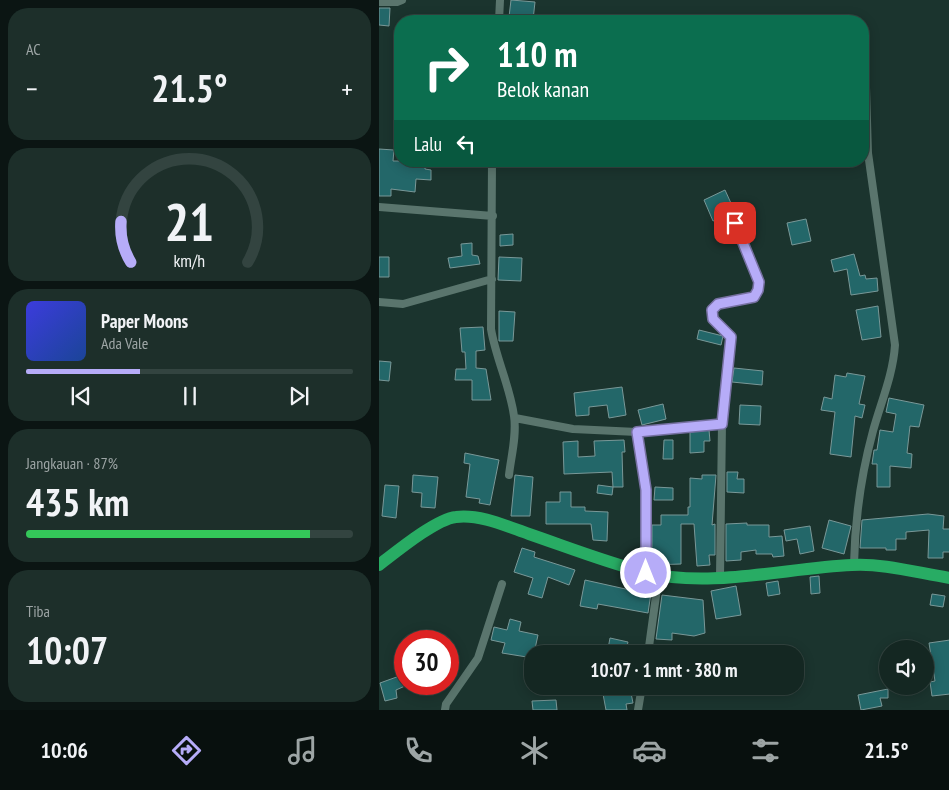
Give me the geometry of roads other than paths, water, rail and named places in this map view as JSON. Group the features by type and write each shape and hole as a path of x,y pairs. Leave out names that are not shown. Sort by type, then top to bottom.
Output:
{"highway":[{"path":"379,565 423,532 451,517 458,516 489,520 646,573 677,578 720,577 854,564 907,570 949,578"}],"street":[{"path":"379,2 402,0"},
{"path":"499,15 500,0"},
{"path":"854,564 856,515 864,471 873,431 891,374 895,345 869,160"},
{"path":"492,167 491,329 494,346 505,376 515,418 509,475"},
{"path":"379,207 493,216"},
{"path":"720,577 722,424 731,337 713,319 712,310 718,304 754,297 758,290 759,282 735,223"},
{"path":"379,302 403,304 492,279"},
{"path":"515,418 573,429 637,432 722,424"},
{"path":"637,432 646,490 646,573"},
{"path":"649,645 659,574"},
{"path":"445,710 446,704 478,658 503,584"},
{"path":"639,710 641,695"}]}
